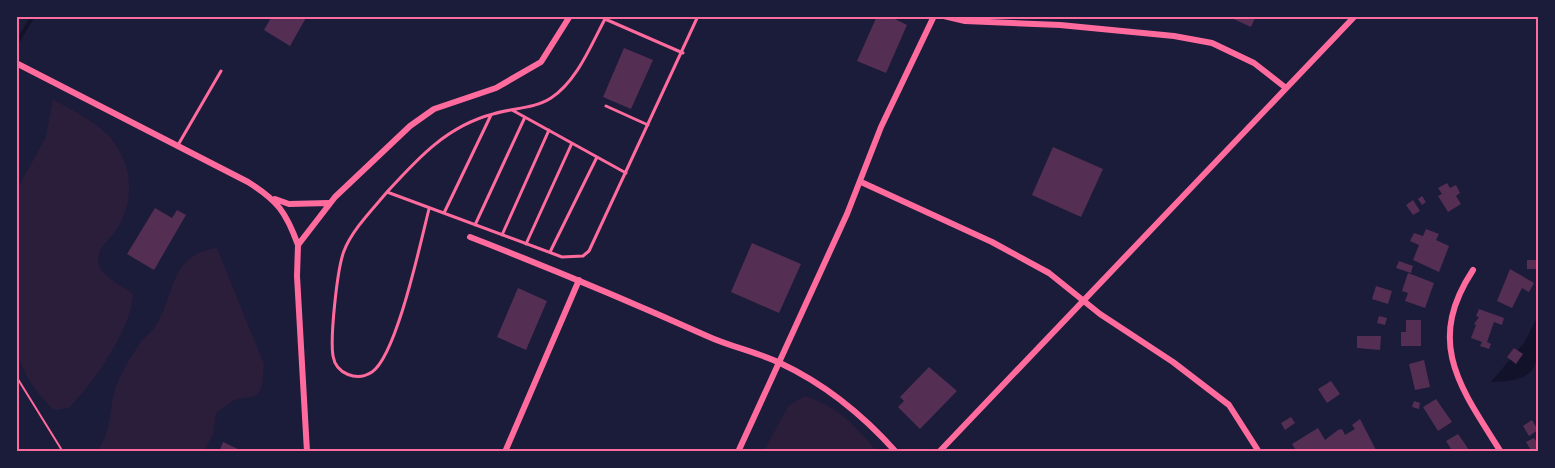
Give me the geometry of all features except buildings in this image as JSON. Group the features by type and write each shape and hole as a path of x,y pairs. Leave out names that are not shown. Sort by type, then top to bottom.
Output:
{"street":[{"path":"298,245 329,203 410,126 434,109 496,88 541,62 570,16"},
{"path":"738,452 861,182 881,127 934,16"},
{"path":"944,16 965,21 1060,25 1174,36 1212,43 1254,63 1286,88"},
{"path":"939,452 1355,16"},
{"path":"16,63 248,182 274,199 289,204 329,203"},
{"path":"861,182 992,242 1049,273 1100,314 1173,362 1229,405 1259,452"},
{"path":"274,199 288,217 298,245 297,276 307,452"},
{"path":"470,237 579,280 725,344 779,363 849,406 896,452"},
{"path":"1473,270 1452,311 1449,325 1450,354 1456,378 1464,394 1501,452"},
{"path":"505,452 579,280"}],"lane":[{"path":"387,192 550,252 574,258 589,251 698,16"},
{"path":"429,208 401,315 382,359 373,371 352,376 343,373 333,356 340,268 344,250 351,237 387,192 438,140 463,125 492,114 541,103 559,91 584,58 603,17 682,53"},
{"path":"177,146 221,71"},
{"path":"606,106 648,125"},
{"path":"512,110 626,173"},
{"path":"444,213 492,114"},
{"path":"475,225 525,117"},
{"path":"502,235 549,130"},
{"path":"526,244 572,143"},
{"path":"550,252 598,157"}],"path":[{"path":"16,376 63,452"}],"shaded area":[{"path":"53,99 104,131 118,148 123,159 129,183 127,207 116,230 103,246 98,259 105,274 133,294 126,323 100,370 69,408 54,410 31,383 16,350 17,189 46,137"},
{"path":"217,248 264,364 262,387 256,396 236,399 216,413 213,434 204,451 97,451 108,428 118,380 137,347 156,325 181,267 201,252"},
{"path":"1538,316 1535,366 1530,373 1521,378 1491,382 1524,343"},
{"path":"805,396 837,412 854,426 877,451 764,451 789,405"}],"waterway":[{"path":"16,44 33,16"}]}
